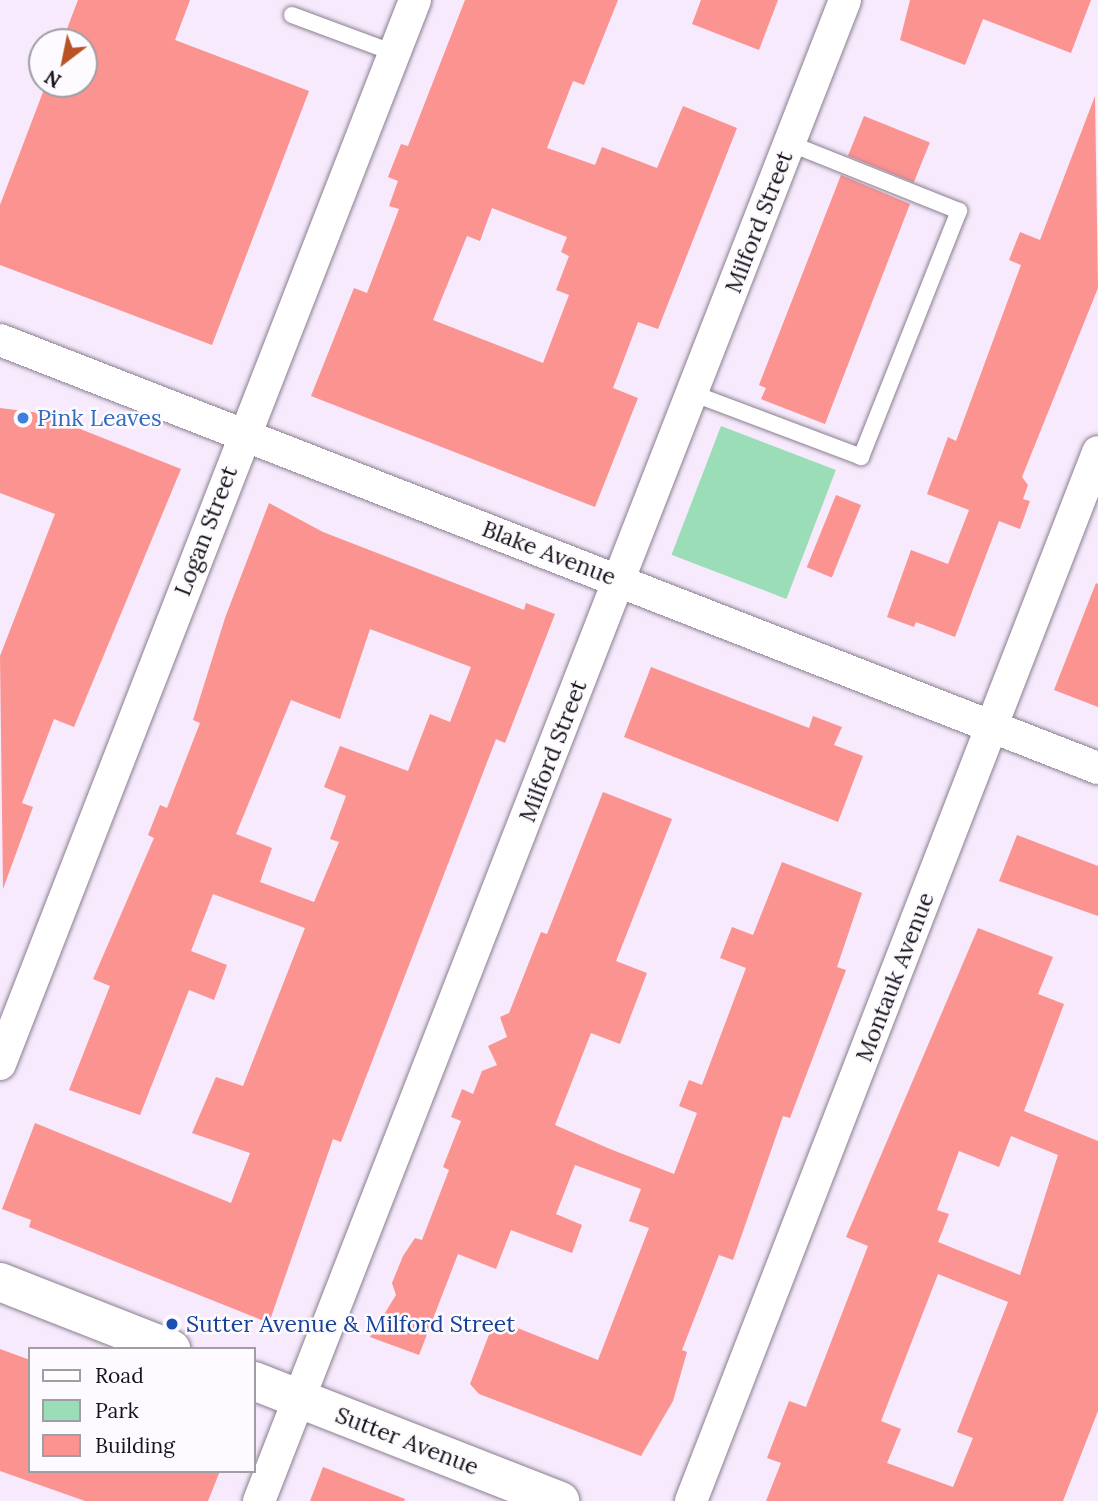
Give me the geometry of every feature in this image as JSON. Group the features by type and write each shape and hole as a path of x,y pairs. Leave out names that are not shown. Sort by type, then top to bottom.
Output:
{"street":[{"name":"Logan Street","path":"0,1064 415,0"},
{"name":"Milford Street","path":"259,1501 845,0"},
{"name":"Blake Avenue","path":"0,340 1098,768"},
{"name":"Montauk Avenue","path":"691,1501 1098,452"},
{"path":"0,1282 166,1347"},
{"name":"Sutter Avenue","path":"256,1382 560,1501"}],"lane":[{"path":"292,15 394,53"},
{"path":"692,393 860,457 954,224 959,211 789,143"}],"green space":[{"path":"721,426 836,470 786,599 672,555"}],"building":[{"path":"78,0 190,0 175,40 309,91 212,345 0,265 0,205 41,98 98,98 98,28 67,28"},
{"path":"465,0 618,0 584,85 573,81 547,148 595,165 602,147 657,168 683,106 737,128 658,329 638,322 613,388 638,398 595,507 311,396 354,288 367,293 399,209 389,206 398,181 388,177 401,144 408,146","holes":["492,208 567,237 561,252 569,256 556,290 569,295 543,363 433,320 467,236 480,241"]},
{"path":"701,0 778,0 759,50 692,24"},
{"path":"910,0 1091,0 1071,53 983,19 965,65 900,40"},
{"path":"1095,96 1098,288 1022,477 1028,485 1023,499 1030,501 1020,529 999,521 955,637 916,622 914,627 887,617 911,550 948,564 969,510 927,494 948,437 956,441 1021,265 1009,260 1020,232 1040,240"},
{"path":"864,116 930,143 914,182 848,156"},
{"path":"841,175 910,204 825,424 761,399 766,388 759,385"},
{"path":"0,408 40,413 181,469 74,727 54,719 22,803 33,807 3,889 0,656 55,514 0,493"},
{"path":"836,495 861,505 832,577 807,567"},
{"path":"269,503 323,532 524,610 526,603 555,614 505,743 496,739 341,1142 333,1139 269,1323 29,1227 31,1220 2,1209 35,1123 231,1203 250,1153 192,1133 216,1077 243,1086 305,928 213,894 191,951 227,965 214,1000 189,990 140,1115 69,1090 110,986 93,979 154,838 148,835 160,805 167,808 200,723 193,720 225,618","holes":["370,629 471,667 450,722 430,714 408,771 340,746 324,787 346,796 330,839 339,842 314,902 260,882 272,848 236,834 291,700 340,719"]},
{"path":"1096,583 1098,584 1098,707 1054,690"},
{"path":"651,667 809,728 813,716 842,727 834,745 863,756 838,822 624,737"},
{"path":"603,792 672,819 616,961 647,973 620,1044 591,1033 555,1125 674,1174 697,1113 679,1106 689,1080 702,1085 746,968 720,958 732,927 753,935 782,862 862,893 837,967 846,970 790,1118 783,1116 733,1260 719,1255 682,1350 687,1352 673,1401 641,1456 479,1394 470,1384 495,1319 598,1360 649,1228 629,1221 641,1189 575,1165 556,1214 582,1225 572,1253 511,1230 496,1269 458,1254 419,1355 370,1337 396,1295 392,1283 403,1256 415,1238 422,1240 449,1170 443,1167 461,1121 451,1117 462,1089 473,1094 482,1071 497,1065 488,1046 507,1037 500,1017 509,1013 541,932 547,934"},
{"path":"1017,835 1098,866 1098,916 999,881"},
{"path":"978,928 1053,957 1038,994 1064,1004 1024,1111 1098,1141 1098,1411 1063,1501 766,1501 781,1463 767,1458 789,1401 806,1407 868,1246 846,1237","holes":["1011,1136 1058,1155 1020,1275 938,1242 949,1214 937,1210 959,1151 999,1167","938,1274 1008,1302 957,1432 973,1438 953,1487 887,1463 901,1429 881,1421"]},
{"path":"0,1349 28,1359 28,1473 219,1473 208,1501 85,1501 0,1471"},
{"path":"323,1467 405,1499 310,1501"}],"place":[{"name":"Pink Leaves","path":"23,418"},
{"name":"Sutter Avenue & Milford Street","path":"172,1324"}]}
